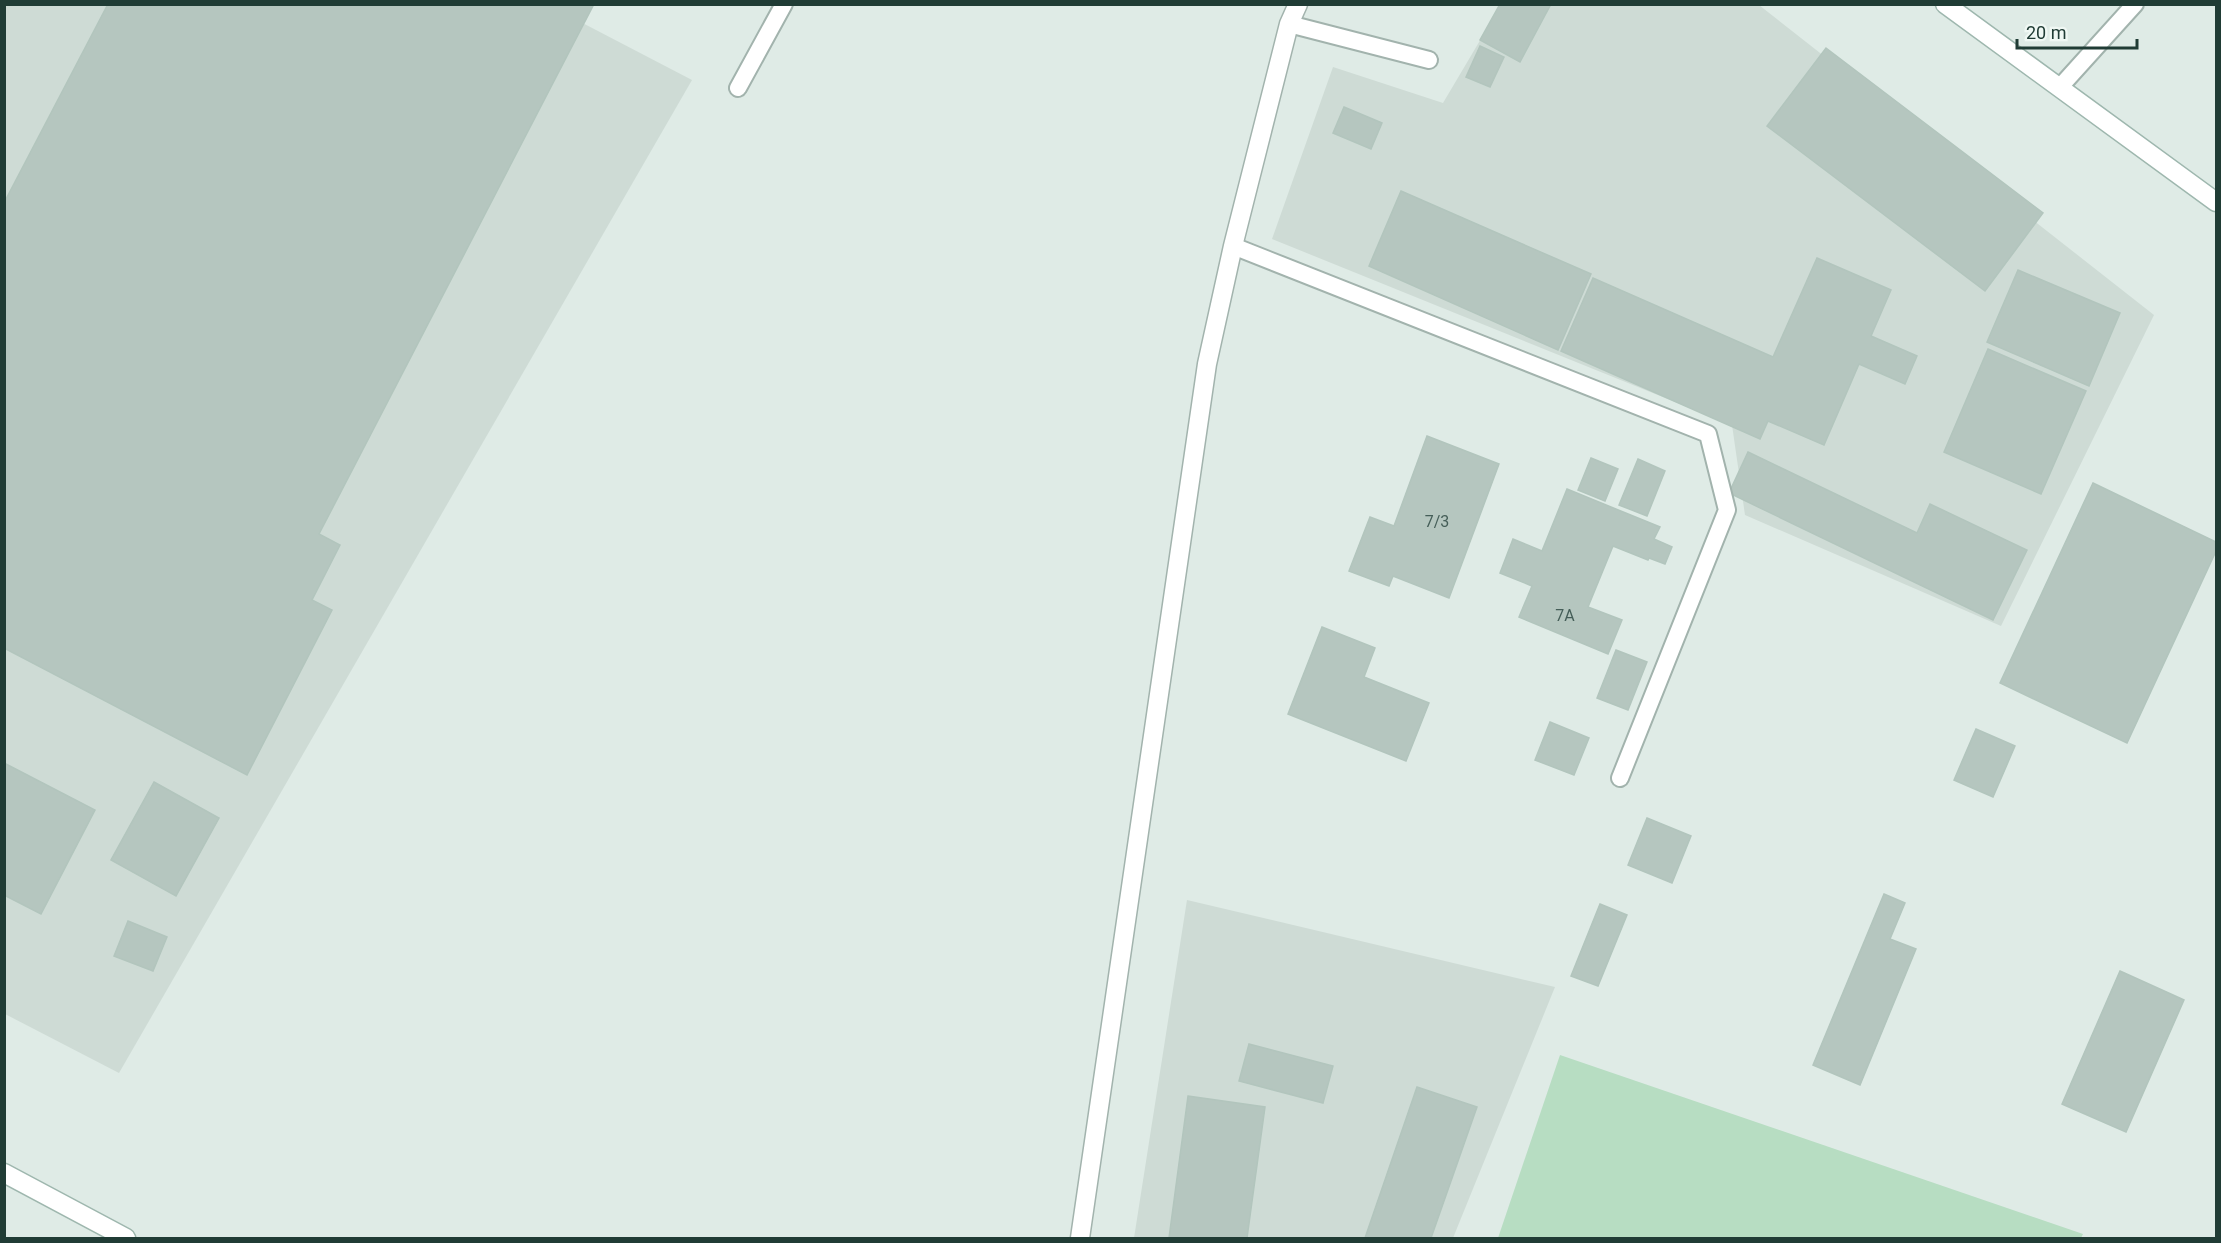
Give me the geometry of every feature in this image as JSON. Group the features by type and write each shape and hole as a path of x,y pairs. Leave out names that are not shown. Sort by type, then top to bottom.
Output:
{"street":[{"path":"1080,1239 1207,364 1233,246 1289,24 1298,4"},
{"path":"1945,4 2217,202"},
{"path":"4,1173 126,1239"}],"lane":[{"path":"738,88 784,4"},
{"path":"2060,87 2135,4"},
{"path":"1289,24 1429,60"},
{"path":"1233,246 1708,434 1728,510 1620,778"}],"shaded area":[{"path":"4,5 548,5 692,80 119,1073 5,1014"},
{"path":"1501,5 1759,5 2154,315 2001,626 1745,515 1732,425 1272,239 1333,67 1443,103"},
{"path":"1187,900 1555,987 1453,1238 1134,1238"}],"green space":[{"path":"1560,1055 2083,1234 2081,1238 1498,1238"}],"building":[{"path":"108,4 594,4 319,534 340,545 312,600 332,610 247,775 4,648 4,203"},
{"path":"1500,4 1551,4 1520,62 1480,40"},
{"path":"1480,46 1504,57 1490,87 1466,77"},
{"path":"1826,48 2043,213 1985,291 1767,126"},
{"path":"1344,107 1382,123 1371,149 1333,133"},
{"path":"1401,191 1591,274 1558,350 1369,266"},
{"path":"1817,258 1891,290 1871,336 1917,356 1905,384 1859,364 1824,445 1768,421 1760,439 1561,351 1593,278 1773,357"},
{"path":"2018,270 2120,313 2089,386 1987,342"},
{"path":"1988,349 2086,391 2041,494 1944,452"},
{"path":"1427,436 1499,464 1449,598 1393,576 1389,586 1349,571 1370,517 1394,526"},
{"path":"1748,452 1917,533 1930,504 2027,550 1993,620 1729,493"},
{"path":"1591,458 1618,469 1605,501 1578,490"},
{"path":"1638,459 1665,471 1647,516 1619,505"},
{"path":"2093,483 2216,542 2216,551 2127,743 2000,683"},
{"path":"1567,489 1660,527 1654,539 1672,547 1665,564 1613,546 1588,607 1622,620 1608,654 1519,617 1532,586 1500,573 1513,539 1542,551"},
{"path":"1322,627 1375,648 1364,677 1429,703 1406,761 1288,714"},
{"path":"1616,650 1647,662 1628,710 1597,698"},
{"path":"1550,722 1589,738 1574,775 1535,760"},
{"path":"1976,729 2015,746 1993,797 1954,780"},
{"path":"4,763 95,810 41,914 4,895"},
{"path":"154,782 219,818 176,896 111,860"},
{"path":"1647,818 1691,836 1672,883 1628,865"},
{"path":"1884,894 1905,903 1890,939 1916,949 1860,1085 1813,1065"},
{"path":"1600,904 1627,915 1598,986 1571,976"},
{"path":"128,921 167,937 153,971 114,956"},
{"path":"2120,971 2184,1000 2126,1132 2062,1104"},
{"path":"1249,1044 1333,1066 1323,1103 1239,1081"},
{"path":"1417,1087 1477,1107 1431,1238 1365,1238"},
{"path":"1188,1096 1265,1107 1247,1238 1169,1238"}]}
